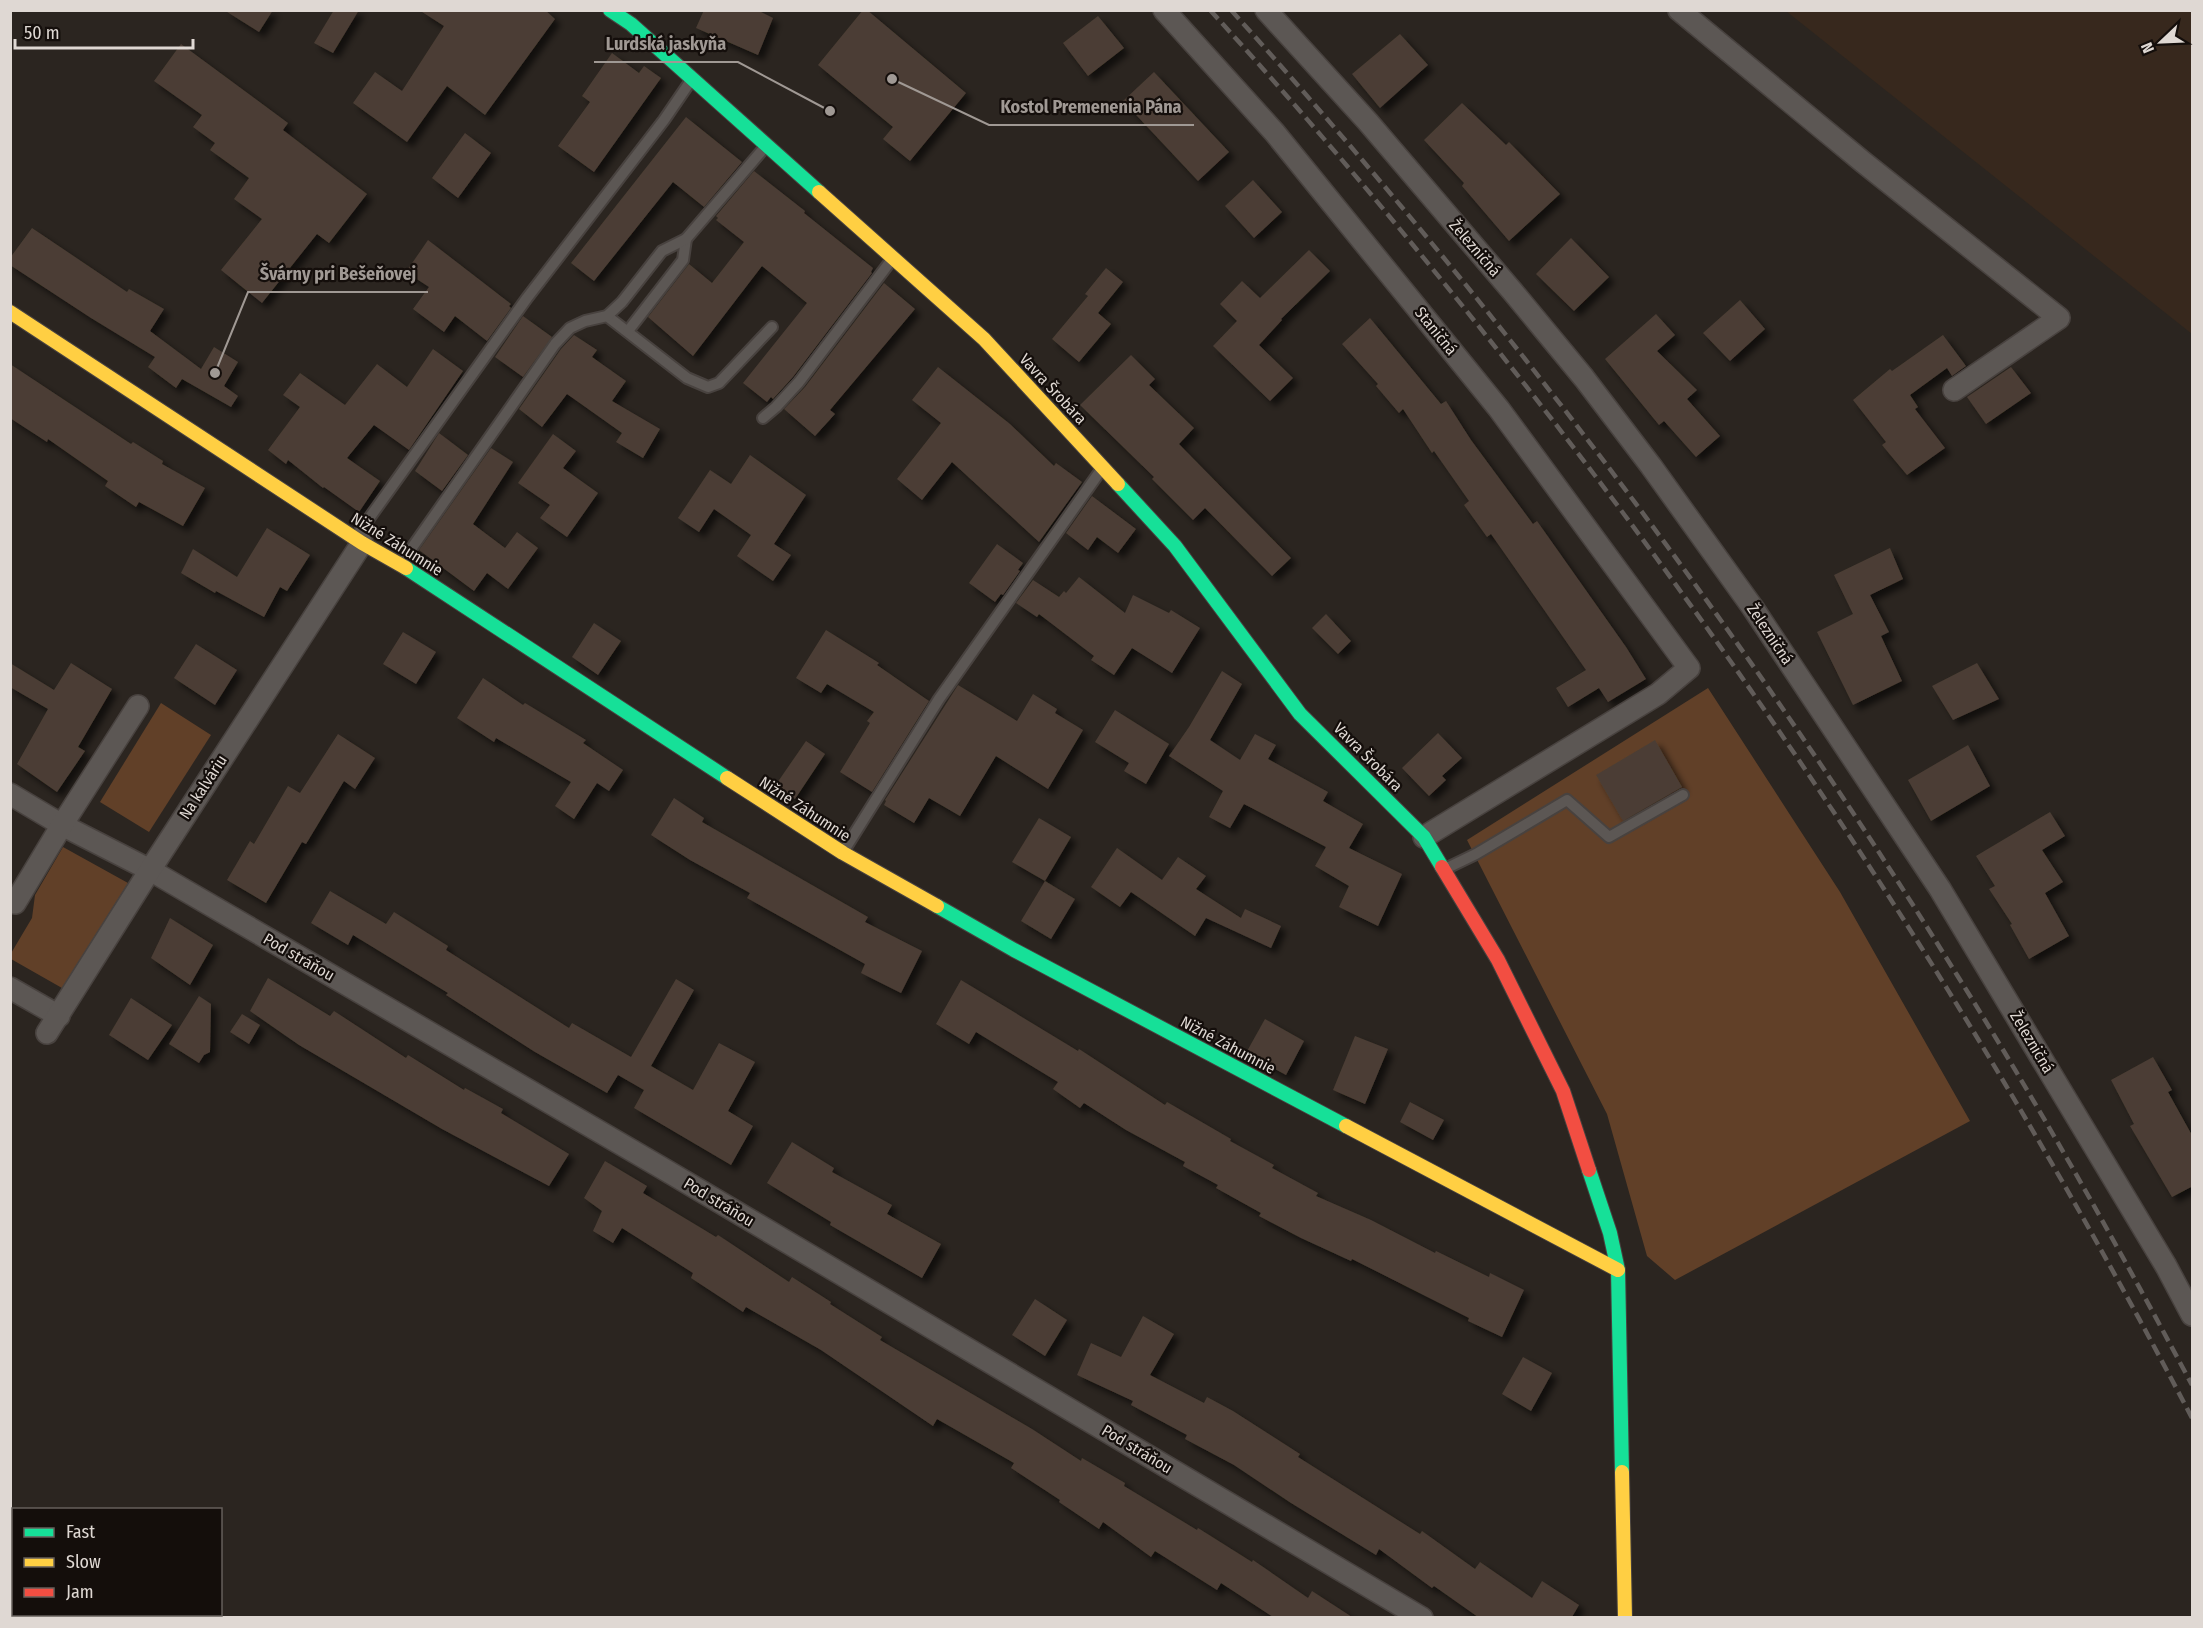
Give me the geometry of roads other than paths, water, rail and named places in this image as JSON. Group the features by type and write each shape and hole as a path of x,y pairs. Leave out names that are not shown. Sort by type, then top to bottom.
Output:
{"street":[{"name":"Vavra Šrobára","path":"610,10 635,17 692,80 984,339 1175,546 1300,714 1424,837 1445,869 1498,960 1563,1091 1610,1233 1618,1270 1625,1617"},
{"name":"Staničná","path":"1164,10 1275,133 1499,409 1689,668 1658,694 1424,837"},
{"name":"Železničná","path":"1266,10 1368,122 1577,369 1651,466 1753,608 1940,889 2166,1266 2193,1315"},
{"path":"1679,10 1863,162 2059,318 1954,390"},
{"name":"Nižné Záhumnie","path":"10,312 358,541 400,564 843,853 1014,950 1618,1270"},
{"name":"Na kalváriu","path":"47,1034 358,541"},
{"path":"15,903 138,706"},
{"name":"Pod stráňou","path":"10,794 62,825 150,870 652,1162 1422,1617"},
{"path":"10,988 59,1016"}],"lane":[{"path":"358,541 527,298 664,120 692,80"},
{"path":"400,564 555,344 570,328 585,321 607,316 622,302 662,251 686,239 766,146"},
{"path":"628,331 683,260 686,239"},
{"path":"763,418 799,382 893,258"},
{"path":"607,316 687,378 708,387 719,383 772,327"},
{"path":"843,853 939,699 1102,468"},
{"path":"1445,869 1476,854 1568,800 1609,837 1683,795"}],"railway":[{"path":"1210,10 1364,186 1511,367 1607,491 1789,746 1876,876 1960,1009 2118,1280 2192,1418"},
{"path":"1231,10 1428,239 1523,357 1705,598 1792,722 1876,847 2019,1076 2136,1281 2192,1385"}],"place":[{"name":"Kostol Premenenia Pána","path":"892,79"},
{"name":"Lurdská jaskyňa","path":"830,111"},
{"name":"Švárny pri Bešeňovej","path":"215,373"}]}
